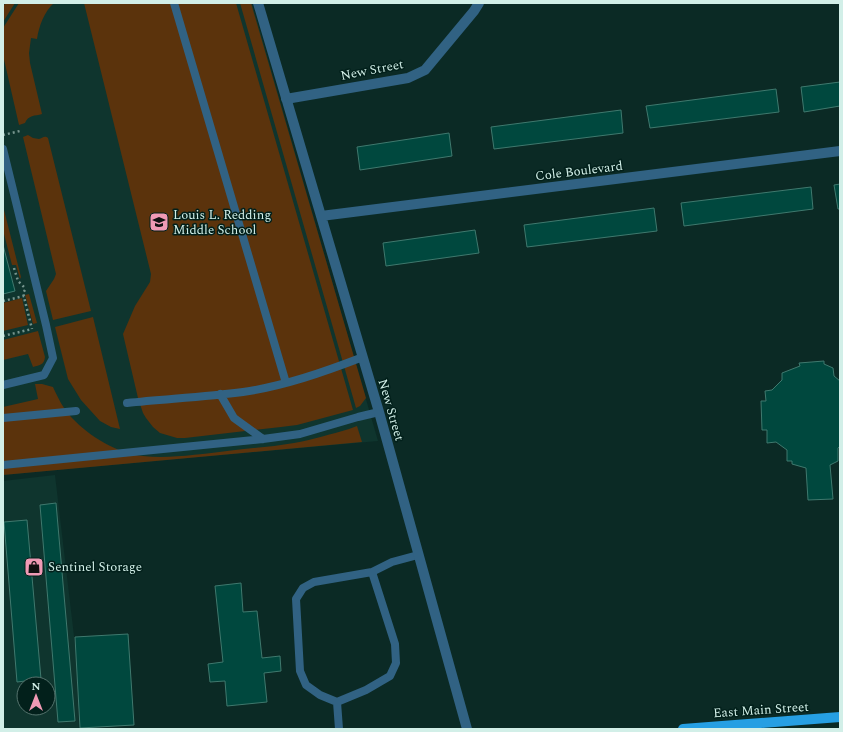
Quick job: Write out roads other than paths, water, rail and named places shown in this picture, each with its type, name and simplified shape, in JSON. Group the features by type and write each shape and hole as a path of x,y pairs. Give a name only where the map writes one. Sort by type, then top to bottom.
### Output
{"main road":[{"name":"East Main Street","path":"683,729 840,717"}],"street":[{"name":"New Street","path":"258,3 379,412 467,729"},
{"name":"New Street","path":"286,98 408,78 425,70 479,3"},
{"name":"Cole Boulevard","path":"321,216 840,151"}],"lane":[{"path":"174,3 286,383"},
{"path":"3,149 53,358 44,375 3,385"},
{"path":"127,403 244,391 286,383 363,357"},
{"path":"220,394 234,418 263,439"},
{"path":"3,418 76,411"},
{"path":"3,465 300,434 379,412"},
{"path":"372,572 395,644 396,663 390,676 366,690 337,702 320,695 306,685 300,671 296,599 303,588 314,582 372,572 392,562 418,555"},
{"path":"337,702 339,729"}],"place":[{"name":"Louis L. Redding Middle School","path":"159,222"},
{"name":"Sentinel Storage","path":"34,567"}]}
